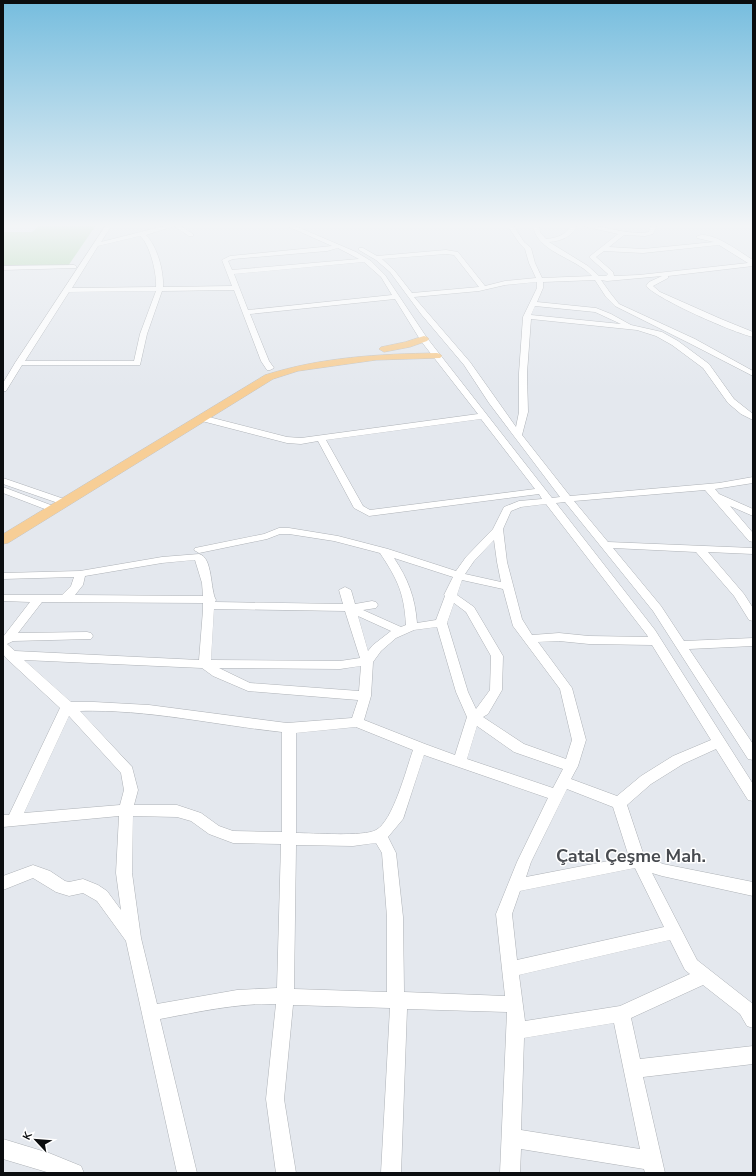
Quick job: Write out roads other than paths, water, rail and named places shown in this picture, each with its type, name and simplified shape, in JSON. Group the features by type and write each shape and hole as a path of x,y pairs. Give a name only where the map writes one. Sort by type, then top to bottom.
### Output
{"main road":[{"path":"3,540 54,504 256,374 270,368 297,362 392,348 424,339"},
{"path":"3,530 54,504 269,377 288,371 376,357 447,354"}],"street":[{"path":"3,389 15,363 66,280"},
{"path":"15,363 74,280"},
{"path":"15,363 137,363 144,333 161,288 160,280"},
{"path":"232,280 247,312 265,361 270,368"},
{"path":"385,280 424,339 447,354 467,364 492,401 567,499 657,609 751,749"},
{"path":"399,280 444,338 447,354 484,416 656,641 753,796"},
{"path":"477,280 484,288"},
{"path":"518,435 523,425 524,412 523,374 527,317 540,288 540,280"},
{"path":"410,295 484,288 505,283 543,280"},
{"path":"599,280 612,301 623,308 692,341 753,374"},
{"path":"601,285 605,280"},
{"path":"662,280 650,284 649,286 652,289 718,321 753,335"},
{"path":"67,290 236,288"},
{"path":"247,312 396,297"},
{"path":"532,304 596,310 609,315 630,327"},
{"path":"527,317 630,327 659,334 675,343 710,369 731,401 744,412 753,417"},
{"path":"424,339 444,338"},
{"path":"201,418 287,440 301,441 484,416"},
{"path":"321,439 359,508 369,514 545,497 567,499 711,491 753,480"},
{"path":"3,480 54,504"},
{"path":"3,490 54,504"},
{"path":"711,491 753,512"},
{"path":"711,491 753,539"},
{"path":"545,497 519,504 506,510 498,530 470,559 458,574 441,623 462,692 473,717 519,748 571,766"},
{"path":"498,530 502,562 519,626 566,688 580,740 571,766 524,862 504,914 516,1031 513,1138 510,1173"},
{"path":"199,550 266,536 279,531 289,531 334,538 384,551 458,574 472,580 508,586"},
{"path":"605,545 753,551"},
{"path":"699,549 738,594 753,617"},
{"path":"384,551 400,575 410,602 412,627"},
{"path":"3,576 80,574 162,560 200,557 206,571 210,602 205,664"},
{"path":"64,599 72,593 77,586 80,580 80,574"},
{"path":"345,590 362,650 368,661"},
{"path":"450,595 470,610 497,656 496,690 483,711 473,717 460,762"},
{"path":"3,598 210,602 349,608 372,605"},
{"path":"6,649 38,599"},
{"path":"349,608 401,631"},
{"path":"357,722 365,696 368,661 377,648 392,635 401,631 412,627 441,623"},
{"path":"6,649 87,636"},
{"path":"528,639 559,637 589,640 656,641"},
{"path":"680,645 753,642"},
{"path":"6,649 205,664 340,665 368,661"},
{"path":"6,649 107,747 127,771 132,790 126,810 124,873 133,938 187,1173"},
{"path":"205,664 217,673 248,687 289,686 365,696"},
{"path":"66,707 92,705 143,709 289,728 357,722 420,748 460,762 560,789 619,802"},
{"path":"8,820 66,707"},
{"path":"286,1173 275,1099 285,997 289,837 289,728"},
{"path":"619,802 646,780 678,760 719,742"},
{"path":"8,820 126,810 177,811 196,817 214,830 233,837 289,837 353,840 380,836 396,819 420,748"},
{"path":"619,802 634,852 691,965 746,1008 753,1020"},
{"path":"380,836 389,853 395,917 398,1001 391,1173"},
{"path":"515,886 639,861 662,870 753,889"},
{"path":"3,883 33,872 45,876 61,887 69,889 83,886 93,890 102,896 133,938"},
{"path":"510,969 674,932"},
{"path":"516,1031 621,1014 706,976"},
{"path":"150,1014 239,997 514,1004"},
{"path":"513,1138 654,1167 621,1014"},
{"path":"633,1069 753,1055"},
{"path":"3,1149 49,1162 74,1173"}],"district":[{"name":"Çatal Çeşme Mah.","path":"631,856"}]}
